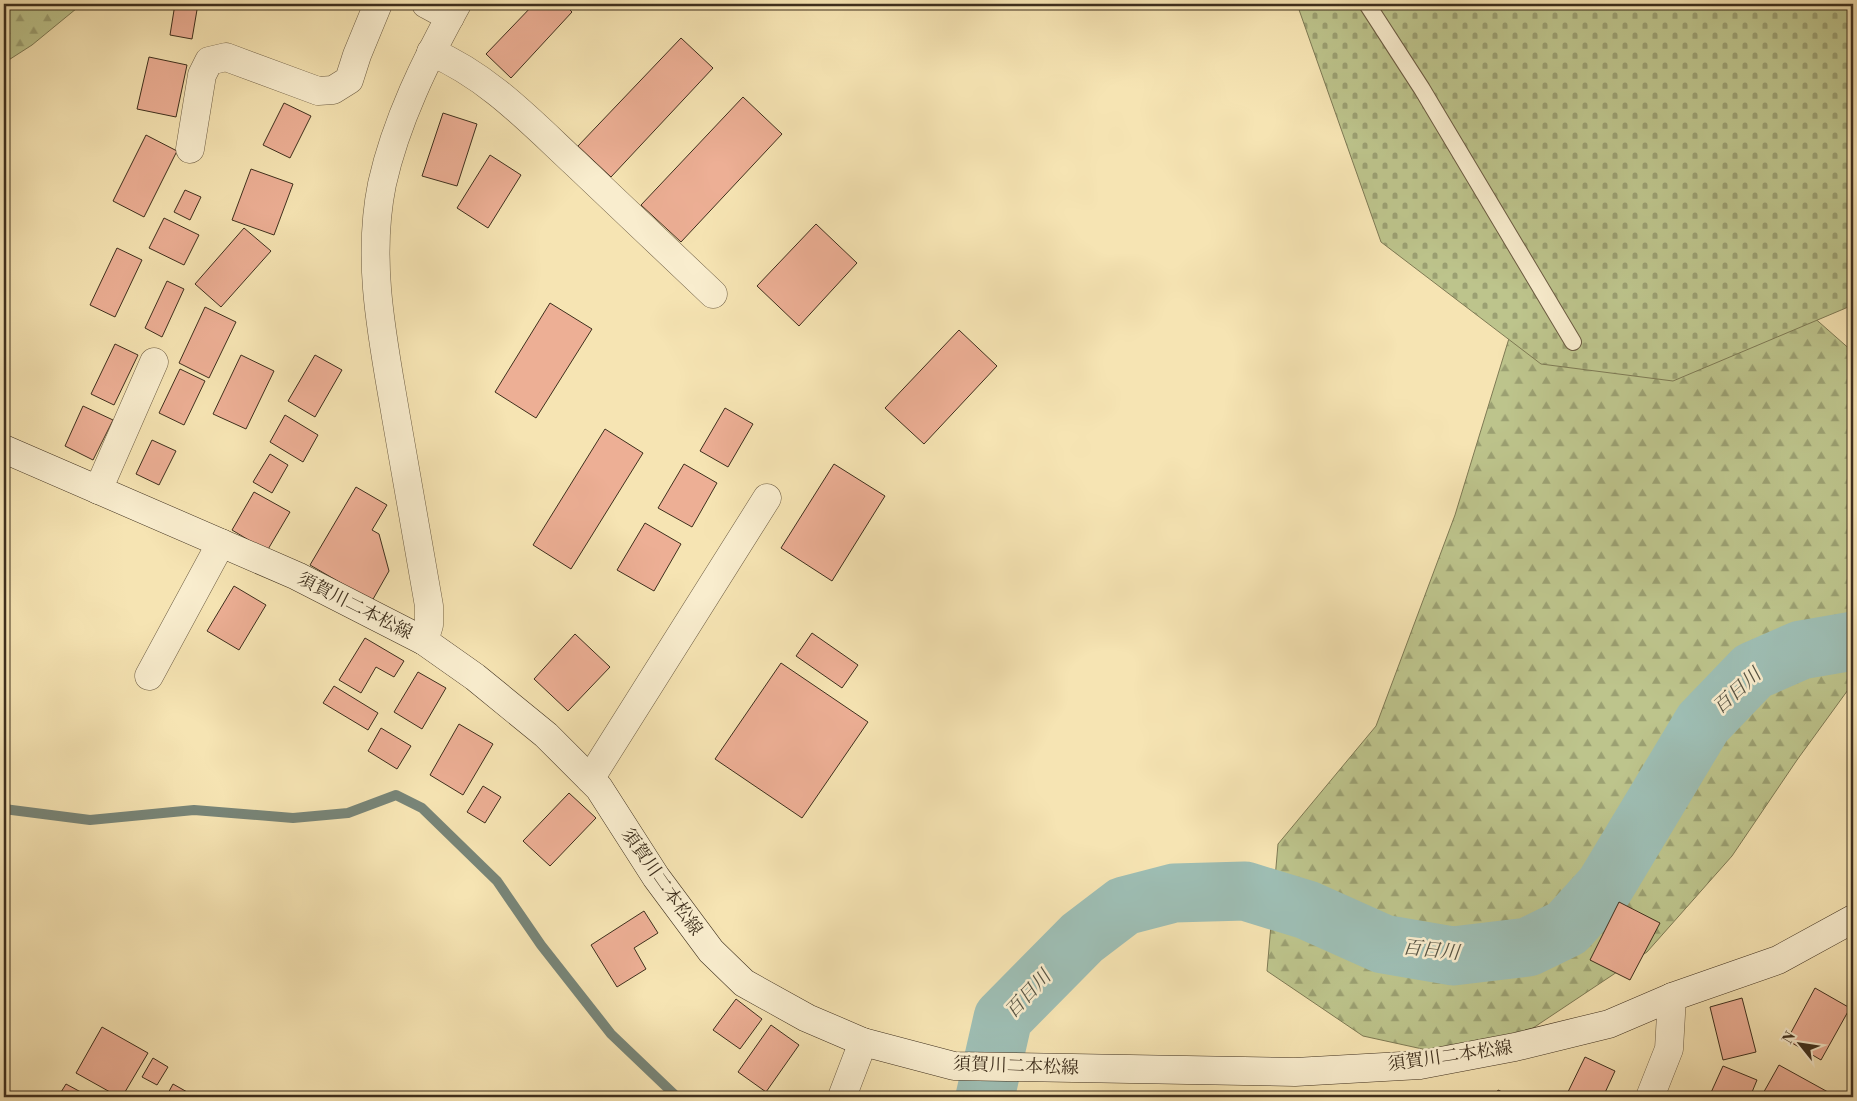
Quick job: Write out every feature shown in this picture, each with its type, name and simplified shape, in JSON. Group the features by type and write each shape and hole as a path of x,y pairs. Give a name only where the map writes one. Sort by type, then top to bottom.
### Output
{"street":[{"path":"190,148 202,75 209,61 226,57 318,91 333,90 349,80 378,4"},
{"path":"424,641 429,624 429,606 380,327 376,272 381,195 391,151 431,52 453,10 426,4"},
{"path":"431,52 448,59 475,75 521,113 713,294"},
{"path":"98,490 154,362"},
{"name":"須賀川二本松線","path":"4,449 297,576 424,641 476,677 546,735 599,788 656,877 705,944 744,982 807,1018 863,1042 954,1066 1294,1072 1420,1065 1515,1047 1609,1024 1672,997 1778,960 1853,919"},
{"path":"590,779 767,498"},
{"path":"149,676 221,543"},
{"path":"1650,1097 1669,1049 1672,997"},
{"path":"842,1097 863,1042"}],"lane":[{"path":"1367,4 1422,88 1573,342"}],"green space":[{"path":"4,4 82,4 32,45 4,63"},
{"path":"1297,4 1853,4 1853,305 1673,381 1541,364 1381,242"},
{"path":"1718,233 1853,352 1853,683 1797,760 1732,856 1647,952 1482,1062 1363,1036 1267,971 1278,844 1376,726 1455,515 1514,322"}],"building":[{"path":"175,4 198,4 192,39 170,35"},
{"path":"534,4 564,4 572,12 511,78 486,54"},
{"path":"681,38 713,68 611,177 578,146"},
{"path":"149,57 187,65 176,117 137,109"},
{"path":"743,97 782,134 681,242 641,205"},
{"path":"284,103 311,116 290,158 263,145"},
{"path":"443,113 477,124 457,186 422,176"},
{"path":"146,135 177,151 144,217 113,201"},
{"path":"490,155 521,175 488,228 457,208"},
{"path":"251,169 293,184 274,235 232,220"},
{"path":"185,190 201,197 190,220 174,212"},
{"path":"164,218 199,235 184,265 149,248"},
{"path":"816,224 857,263 799,326 757,286"},
{"path":"244,228 271,251 221,307 195,284"},
{"path":"117,248 142,260 115,317 90,305"},
{"path":"167,281 184,289 162,337 145,328"},
{"path":"550,303 592,329 536,418 495,392"},
{"path":"205,307 236,322 209,378 179,363"},
{"path":"959,330 997,366 924,444 885,408"},
{"path":"115,344 138,355 114,405 91,394"},
{"path":"241,355 274,371 246,429 213,414"},
{"path":"315,355 342,370 315,417 288,401"},
{"path":"180,369 205,381 184,425 159,413"},
{"path":"83,406 113,420 93,460 65,446"},
{"path":"725,408 753,424 728,467 700,451"},
{"path":"285,415 318,435 303,462 270,442"},
{"path":"605,429 643,453 571,569 533,545"},
{"path":"152,440 176,451 159,485 136,474"},
{"path":"270,454 288,465 272,493 253,482"},
{"path":"684,464 717,483 692,527 658,508"},
{"path":"834,464 885,496 832,581 781,548"},
{"path":"356,487 387,505 372,530 379,534 389,571 372,601 310,565"},
{"path":"254,492 290,512 267,551 232,530"},
{"path":"645,523 681,544 654,591 617,570"},
{"path":"234,586 266,605 239,650 207,631"},
{"path":"812,633 858,665 842,688 796,656"},
{"path":"575,634 610,667 568,711 534,679"},
{"path":"365,638 404,661 394,677 376,667 361,693 339,680"},
{"path":"781,663 868,722 802,818 715,759"},
{"path":"418,672 446,688 422,729 394,712"},
{"path":"334,686 378,713 368,730 323,703"},
{"path":"459,724 493,744 463,795 430,775"},
{"path":"381,728 411,746 397,769 368,751"},
{"path":"483,786 501,797 485,823 467,812"},
{"path":"569,793 596,818 550,866 523,841"},
{"path":"1619,902 1660,923 1630,980 1590,960"},
{"path":"644,911 658,933 634,948 646,969 617,987 591,945"},
{"path":"1815,988 1850,1008 1821,1060 1787,1040"},
{"path":"1742,998 1756,1052 1723,1060 1710,1007"},
{"path":"736,999 762,1019 740,1049 713,1030"},
{"path":"771,1025 799,1045 766,1092 738,1072"},
{"path":"102,1027 148,1053 122,1097 76,1073"},
{"path":"1585,1057 1615,1071 1603,1097 1566,1096"},
{"path":"153,1058 168,1067 157,1085 142,1077"},
{"path":"1779,1065 1837,1097 1761,1097"},
{"path":"1723,1066 1757,1080 1750,1097 1709,1097"},
{"path":"66,1084 90,1097 58,1097"},
{"path":"173,1084 196,1097 166,1097"},
{"path":"1498,1090 1513,1097 1495,1097"}],"waterway":[{"name":"百日川","path":"985,1097 1003,1018 1082,938 1124,906 1174,893 1245,891 1307,910 1383,944 1453,956 1528,947 1567,928 1605,886 1703,723 1753,671 1801,650 1853,641"},
{"path":"4,809 90,820 194,810 293,818 348,813 396,795 422,808 497,881 541,945 611,1034 677,1097"}]}
